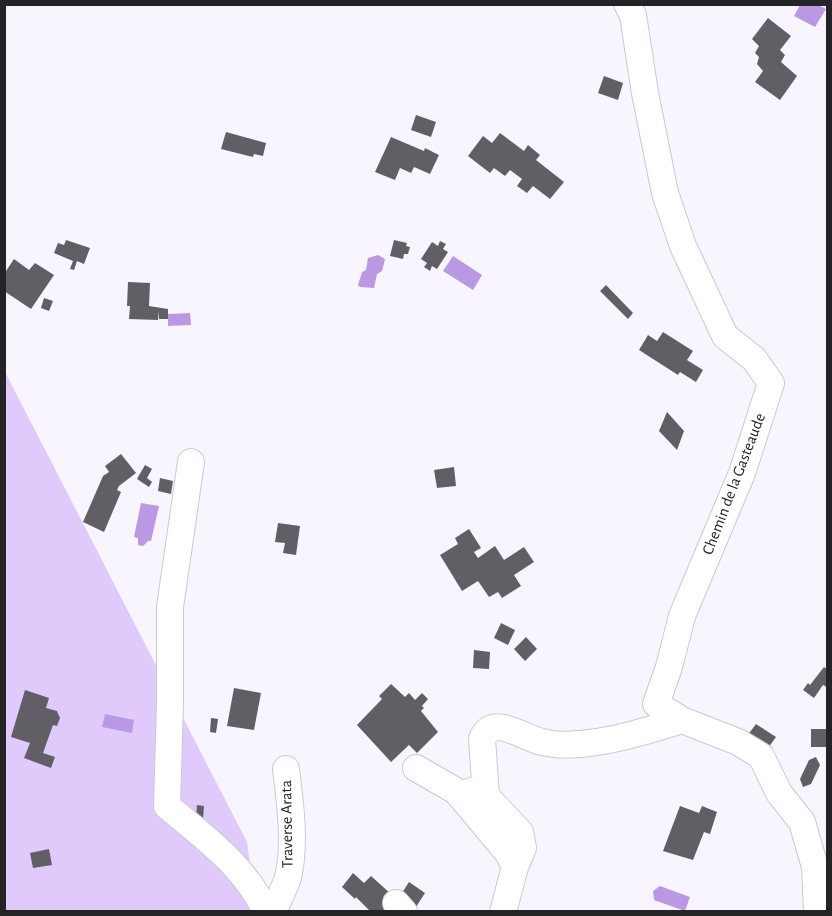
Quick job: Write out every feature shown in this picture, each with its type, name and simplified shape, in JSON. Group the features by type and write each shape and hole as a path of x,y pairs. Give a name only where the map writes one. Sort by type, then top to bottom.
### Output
{"street":[{"name":"Chemin de la Gasteaude","path":"627,4 633,15 643,83 665,193 683,246 725,336 754,359 771,383 742,473 682,616 669,667 656,704 682,720 738,742 761,756 779,793 802,822 815,867 817,912"},
{"path":"191,462 170,607 167,806 232,860 258,894 266,912"},
{"path":"486,796 482,740 485,732 491,727 501,727 542,743 574,744 620,738 682,720"},
{"path":"416,768 456,791 508,853 515,867"},
{"name":"Traverse Arata","path":"273,912 288,877 291,847 290,797 286,769"},
{"path":"456,791 468,790 486,796 520,832 524,848 515,867 503,912"}],"shaded area":[{"path":"800,5 818,5 826,9 815,27 794,16"},
{"path":"378,255 385,259 382,271 377,274 374,288 360,287 358,285 362,272 366,270 368,258"},
{"path":"453,256 482,275 473,290 443,271"},
{"path":"190,313 191,325 168,326 168,314"},
{"path":"4,370 247,842 256,911 5,911"},
{"path":"141,503 159,506 151,541 143,546 138,545 138,538 134,537"},
{"path":"105,714 134,720 132,733 102,727"},
{"path":"660,886 690,897 685,911 654,900 653,891"}],"building":[{"path":"768,18 791,36 780,50 785,55 781,62 797,76 780,100 755,82 763,71 757,64 759,57 755,53 759,46 752,39"},
{"path":"604,76 623,83 618,100 598,93"},
{"path":"416,115 436,122 431,137 411,130"},
{"path":"226,132 266,143 263,156 254,154 253,157 221,149"},
{"path":"500,133 524,151 528,145 540,155 536,160 564,182 550,199 533,186 527,193 517,186 522,179 510,170 505,176 494,168 490,173 468,156 483,136 492,143"},
{"path":"391,137 439,155 430,174 414,167 411,173 400,168 395,180 375,172"},
{"path":"66,240 90,248 84,264 77,261 74,270 70,269 73,261 54,253 58,243 64,245"},
{"path":"394,240 407,243 406,246 410,247 403,259 390,256"},
{"path":"440,241 446,244 443,249 448,252 437,269 432,266 430,271 424,267 427,263 421,259 432,242 438,246"},
{"path":"14,259 29,270 35,263 54,275 31,309 4,291 4,274"},
{"path":"128,282 150,283 149,306 168,309 168,319 159,319 158,311 158,320 129,319"},
{"path":"606,285 633,313 628,319 600,291"},
{"path":"44,298 53,301 49,311 41,308"},
{"path":"663,332 693,351 687,360 703,370 696,382 680,372 678,375 639,350 648,335 657,341"},
{"path":"667,412 684,431 677,450 659,431"},
{"path":"121,454 136,473 119,486 117,490 121,492 104,532 83,522 103,476 109,472 105,466"},
{"path":"145,465 152,469 147,478 152,482 149,487 137,479"},
{"path":"454,467 456,486 437,488 434,470"},
{"path":"160,478 173,481 171,494 158,491"},
{"path":"278,523 300,526 296,555 283,553 285,543 275,542"},
{"path":"469,529 481,548 474,552 478,558 495,546 504,560 524,547 534,562 514,575 521,586 502,598 498,592 489,597 478,581 462,591 440,555 458,544 455,538"},
{"path":"501,623 515,630 508,645 494,638"},
{"path":"526,637 537,649 525,661 514,649"},
{"path":"474,650 490,652 489,669 473,668"},
{"path":"824,667 828,670 828,688 823,685 814,698 803,690"},
{"path":"391,684 405,697 409,693 415,700 422,693 428,699 421,711 438,732 417,753 409,745 391,762 357,725 382,699 379,696"},
{"path":"234,688 261,693 254,730 227,726"},
{"path":"25,690 49,698 46,708 57,711 60,718 57,726 53,725 43,753 55,757 51,768 24,758 30,743 11,737"},
{"path":"211,718 218,719 216,733 210,732"},
{"path":"756,724 776,737 766,751 747,736"},
{"path":"811,729 828,729 828,747 811,747"},
{"path":"816,757 820,765 811,784 803,787 800,779 809,760"},
{"path":"197,805 204,806 203,819 196,819"},
{"path":"680,806 699,813 702,806 717,812 710,834 704,832 693,860 663,851"},
{"path":"49,849 52,865 33,868 30,853"},
{"path":"353,873 364,883 371,876 391,894 396,912 371,912 356,897 355,899 342,887"},
{"path":"409,882 425,893 416,907 400,896"}]}
